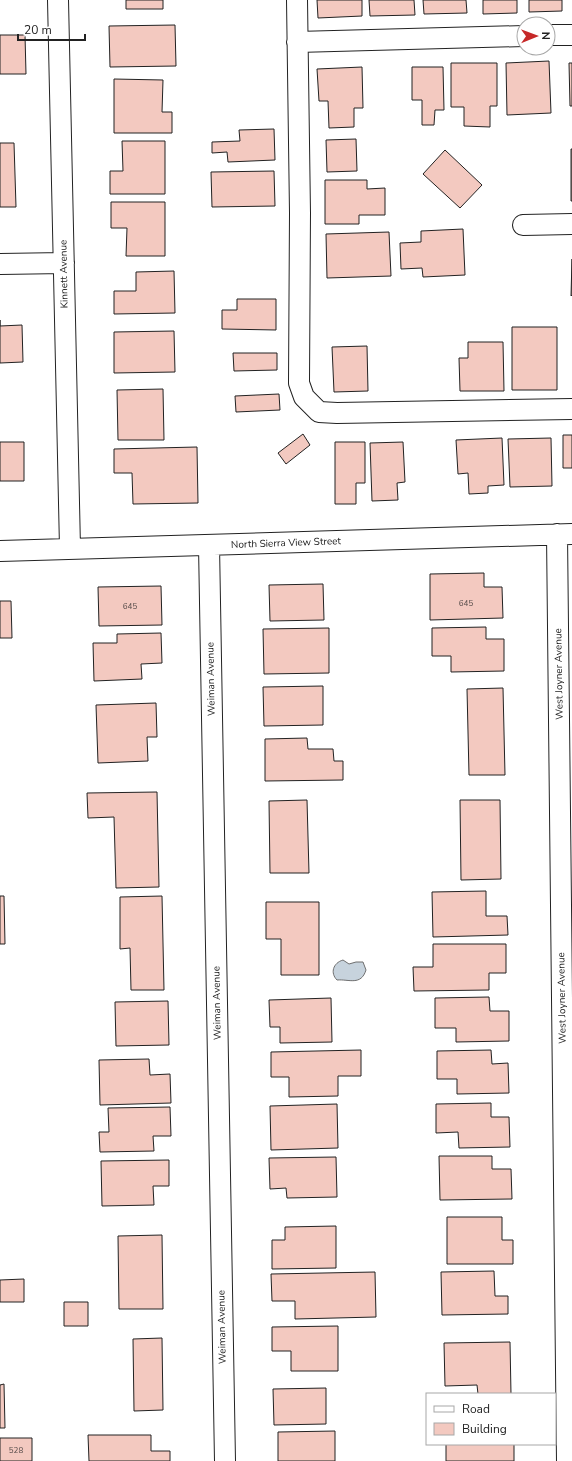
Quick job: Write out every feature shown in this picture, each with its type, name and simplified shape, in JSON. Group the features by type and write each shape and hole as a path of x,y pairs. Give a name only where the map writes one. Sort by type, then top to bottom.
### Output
{"street":[{"name":"Kinnett Avenue","path":"58,0 70,548"},
{"path":"297,0 300,212 299,383 304,397 319,412 336,413 572,409"},
{"path":"556,36 572,35"},
{"path":"297,42 516,36"},
{"path":"523,225 572,224"},
{"path":"0,264 64,263"},
{"name":"North Sierra View Street","path":"0,551 564,534"},
{"name":"West Joyner Avenue","path":"564,534 567,1461"},
{"name":"Weiman Avenue","path":"209,545 225,1461"}],"shaded area":[{"path":"343,960 349,964 363,962 366,970 364,975 358,980 354,981 337,980 333,971 337,963"}],"building":[{"path":"126,0 163,0 163,9 126,9"},
{"path":"317,0 362,0 362,16 318,18"},
{"path":"369,0 414,0 415,15 370,16"},
{"path":"423,0 466,0 467,13 424,14"},
{"path":"483,0 517,0 517,13 483,14"},
{"path":"529,0 562,0 562,11 529,12"},
{"path":"175,25 176,66 110,67 109,26"},
{"path":"0,35 25,35 26,74 0,74"},
{"path":"549,61 551,113 507,115 506,63"},
{"path":"451,63 497,63 497,106 490,106 490,127 464,126 464,107 451,107"},
{"path":"569,63 572,63 572,106 570,106"},
{"path":"362,67 363,108 354,108 354,127 329,128 328,101 319,101 317,69"},
{"path":"412,67 443,67 444,110 435,110 434,125 422,125 422,100 412,100"},
{"path":"114,79 163,80 162,112 172,112 172,133 114,133"},
{"path":"274,129 275,160 228,162 227,152 212,153 212,142 240,141 239,130"},
{"path":"356,139 357,171 327,172 326,140"},
{"path":"122,141 165,141 165,194 110,194 110,171 123,171"},
{"path":"0,143 14,143 16,207 0,207"},
{"path":"572,149 572,201 571,201"},
{"path":"445,150 482,185 460,208 423,174"},
{"path":"274,171 275,206 212,207 211,172"},
{"path":"325,180 367,180 367,189 385,188 385,215 359,215 359,224 325,224"},
{"path":"111,202 165,202 165,256 126,256 127,228 111,228"},
{"path":"463,229 465,275 423,277 422,268 401,269 400,243 421,242 421,231"},
{"path":"389,232 391,276 327,278 326,234"},
{"path":"572,259 572,295 571,296"},
{"path":"174,271 175,313 114,314 114,291 136,291 136,272"},
{"path":"237,299 276,299 276,330 222,329 222,310 237,310"},
{"path":"22,325 23,362 0,363 0,326"},
{"path":"512,327 557,327 557,390 512,390"},
{"path":"174,331 175,372 114,373 114,332"},
{"path":"468,342 503,342 504,391 460,391 459,358 468,358"},
{"path":"367,346 368,391 334,392 332,347"},
{"path":"233,353 277,353 277,370 234,371"},
{"path":"163,389 164,440 118,440 117,390"},
{"path":"279,394 280,410 236,412 235,396"},
{"path":"303,434 310,445 286,464 278,453"},
{"path":"563,435 572,435 572,468 563,468"},
{"path":"502,438 504,485 488,486 488,493 469,494 468,473 458,474 456,440"},
{"path":"551,438 552,486 510,487 508,439"},
{"path":"0,442 24,442 24,481 0,481"},
{"path":"335,442 365,442 365,483 356,483 356,504 335,504"},
{"path":"403,442 405,482 397,483 398,500 372,501 370,443"},
{"path":"197,447 198,503 133,504 132,473 114,473 114,449"},
{"path":"484,573 484,587 502,587 503,618 430,620 430,574"},
{"path":"323,584 324,620 270,621 269,585"},
{"path":"161,586 162,625 99,626 98,587"},
{"path":"0,601 11,601 12,638 0,638"},
{"path":"486,627 486,639 504,639 504,671 451,672 451,656 432,656 432,628"},
{"path":"329,628 329,673 264,674 263,629"},
{"path":"161,633 162,663 141,664 142,679 94,681 93,643 117,643 117,634"},
{"path":"323,686 323,725 264,726 263,687"},
{"path":"503,688 505,775 469,775 467,689"},
{"path":"156,703 157,737 147,737 148,761 98,763 96,705"},
{"path":"307,738 308,749 333,749 334,761 343,761 343,780 265,781 265,739"},
{"path":"157,792 159,887 116,888 114,817 88,818 87,793"},
{"path":"307,800 309,873 270,873 269,801"},
{"path":"460,800 500,800 501,879 461,880"},
{"path":"486,891 486,916 507,916 508,935 433,937 432,892"},
{"path":"0,896 4,896 5,944 0,944"},
{"path":"162,896 164,990 131,990 130,948 120,949 120,897"},
{"path":"266,902 319,902 319,975 281,975 281,939 266,939"},
{"path":"433,944 506,944 506,973 489,973 489,990 414,991 413,967 433,967"},
{"path":"489,997 490,1011 509,1011 509,1041 456,1042 456,1028 435,1028 435,998"},
{"path":"331,998 332,1042 280,1043 280,1027 270,1027 269,1000"},
{"path":"168,1001 169,1045 116,1046 115,1002"},
{"path":"361,1050 361,1076 338,1076 338,1096 289,1097 289,1077 271,1077 271,1052"},
{"path":"491,1050 492,1064 508,1063 509,1093 457,1094 457,1079 437,1079 437,1051"},
{"path":"149,1059 150,1075 170,1074 171,1103 100,1105 99,1060"},
{"path":"491,1103 491,1117 509,1117 510,1147 459,1148 458,1132 436,1133 436,1104"},
{"path":"337,1104 338,1148 271,1150 270,1106"},
{"path":"170,1107 171,1136 153,1136 154,1151 100,1152 99,1132 109,1132 108,1108"},
{"path":"439,1156 492,1156 492,1169 511,1169 512,1199 440,1200"},
{"path":"336,1157 337,1197 287,1198 286,1188 270,1189 269,1158"},
{"path":"169,1160 169,1186 153,1186 154,1205 102,1206 101,1161"},
{"path":"447,1217 502,1217 502,1240 513,1240 513,1264 447,1264"},
{"path":"336,1226 336,1268 272,1269 272,1240 285,1240 285,1227"},
{"path":"162,1235 163,1309 119,1309 118,1236"},
{"path":"494,1271 495,1296 508,1296 508,1314 442,1315 441,1272"},
{"path":"375,1272 376,1317 295,1319 295,1301 272,1301 271,1274"},
{"path":"24,1279 24,1302 0,1302 0,1280"},
{"path":"64,1302 88,1302 88,1326 64,1326"},
{"path":"338,1326 338,1371 291,1371 291,1351 272,1351 272,1327"},
{"path":"162,1338 163,1410 134,1411 133,1339"},
{"path":"510,1342 511,1393 478,1393 477,1385 445,1386 444,1343"},
{"path":"4,1384 5,1428 0,1428 0,1385"},
{"path":"326,1388 326,1424 274,1425 273,1389"},
{"path":"335,1431 335,1461 278,1461 278,1432"},
{"path":"88,1435 151,1435 151,1451 170,1451 170,1461 89,1461"},
{"path":"0,1438 32,1438 32,1461 0,1461"},
{"path":"446,1445 514,1445 514,1461 446,1461"}]}
